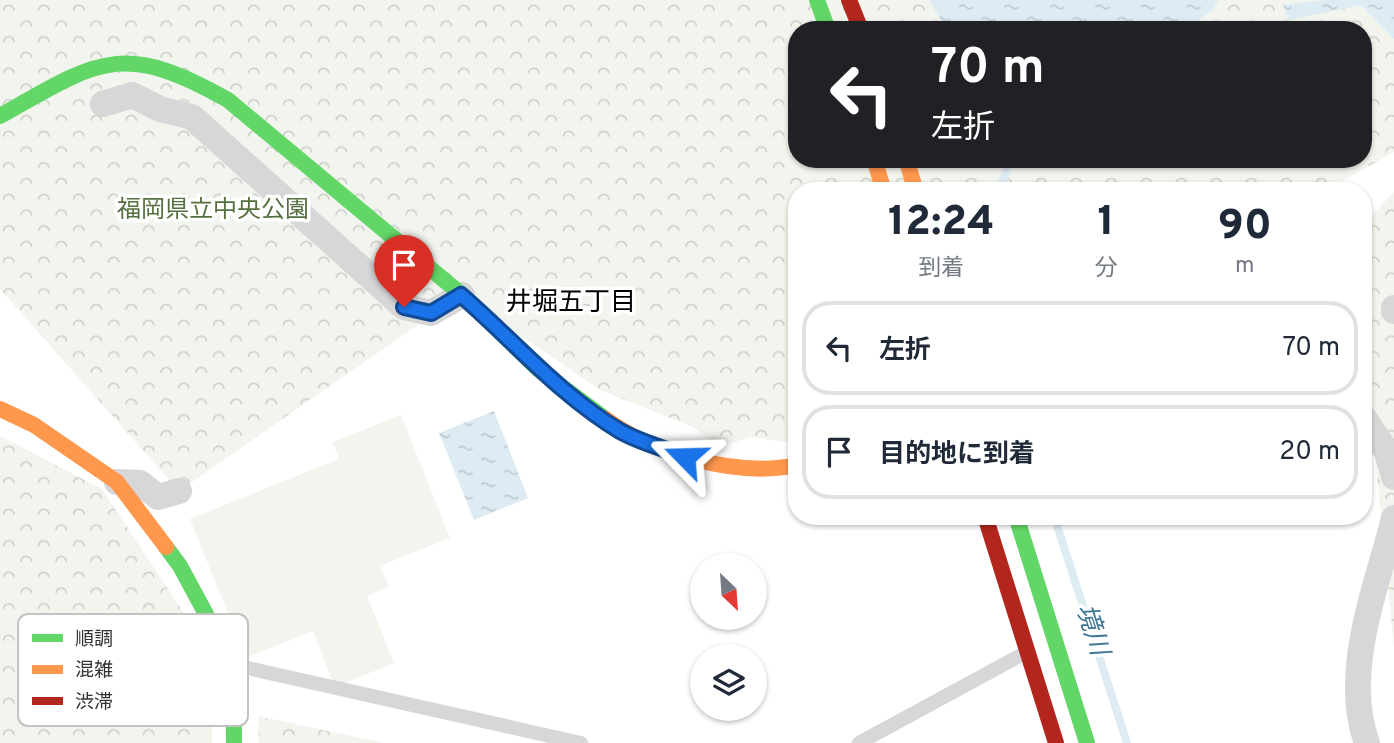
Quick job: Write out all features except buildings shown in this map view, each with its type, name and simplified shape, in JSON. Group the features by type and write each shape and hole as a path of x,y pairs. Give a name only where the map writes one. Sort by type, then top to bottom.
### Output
{"street":[{"path":"817,0 825,21"},
{"path":"849,0 857,21"},
{"path":"0,116 75,73 103,63 140,60 189,75 228,100 461,295 502,331 538,369 621,431 706,465 788,467"},
{"path":"103,104 132,95 160,109 192,117 404,307 431,313 461,295"},
{"path":"0,409 34,425 117,482 180,566 206,614"},
{"path":"1372,430 1387,452 1394,477"},
{"path":"117,482 140,482 158,497 179,491"},
{"path":"1367,743 1357,686 1363,642 1394,518"},
{"path":"988,525 1056,743"},
{"path":"1019,525 1087,743"}],"lane":[{"path":"859,743 1054,637"},
{"path":"248,667 581,743"}],"green space":[{"name":"福岡県立中央公園","path":"0,0 1394,0 1394,152 1372,164 1372,21 788,21 788,168 1366,168 1341,182 788,182 788,441 750,437 718,447 695,428 600,390 461,295 179,491 0,289"},
{"path":"1394,192 1394,647 1372,425 1372,215"},
{"path":"401,415 450,538 380,566 389,586 367,596 394,663 335,687 313,631 248,657 248,614 228,614 190,519 339,459 333,442"},
{"path":"0,436 102,489 184,614 18,614 18,726 212,726 212,743 0,743"},
{"path":"258,716 384,743 259,743"}],"water":[{"path":"929,0 1218,0 1214,8 1197,21 942,21"},
{"path":"1325,0 1394,0 1394,39 1361,5 1289,20 1283,5"},
{"path":"494,411 528,498 474,520 439,433"}],"waterway":[{"name":"境川","path":"1002,182 1008,168"},
{"name":"境川","path":"1057,525 1127,743"}],"traffic: fast":[{"path":"817,0 825,21"},
{"path":"0,116 62,81 111,64 135,64 162,69 192,81 228,100 462,295 538,369 604,418"},
{"path":"1019,525 1087,743"},
{"path":"166,547 180,566 206,614"},
{"path":"234,726 234,743"}],"traffic: slow":[{"path":"877,168 881,182"},
{"path":"909,168 913,182"},
{"path":"0,409 34,425 117,482 166,547"},
{"path":"604,418 646,442 695,460 748,468 788,466"}],"traffic: jam":[{"path":"849,0 857,21"},
{"path":"988,525 1056,743"}],"district":[{"name":"井堀五丁目","path":"571,303"}],"route":[{"path":"404,307 431,313 461,295 502,331 538,369 621,431 685,457"}]}
